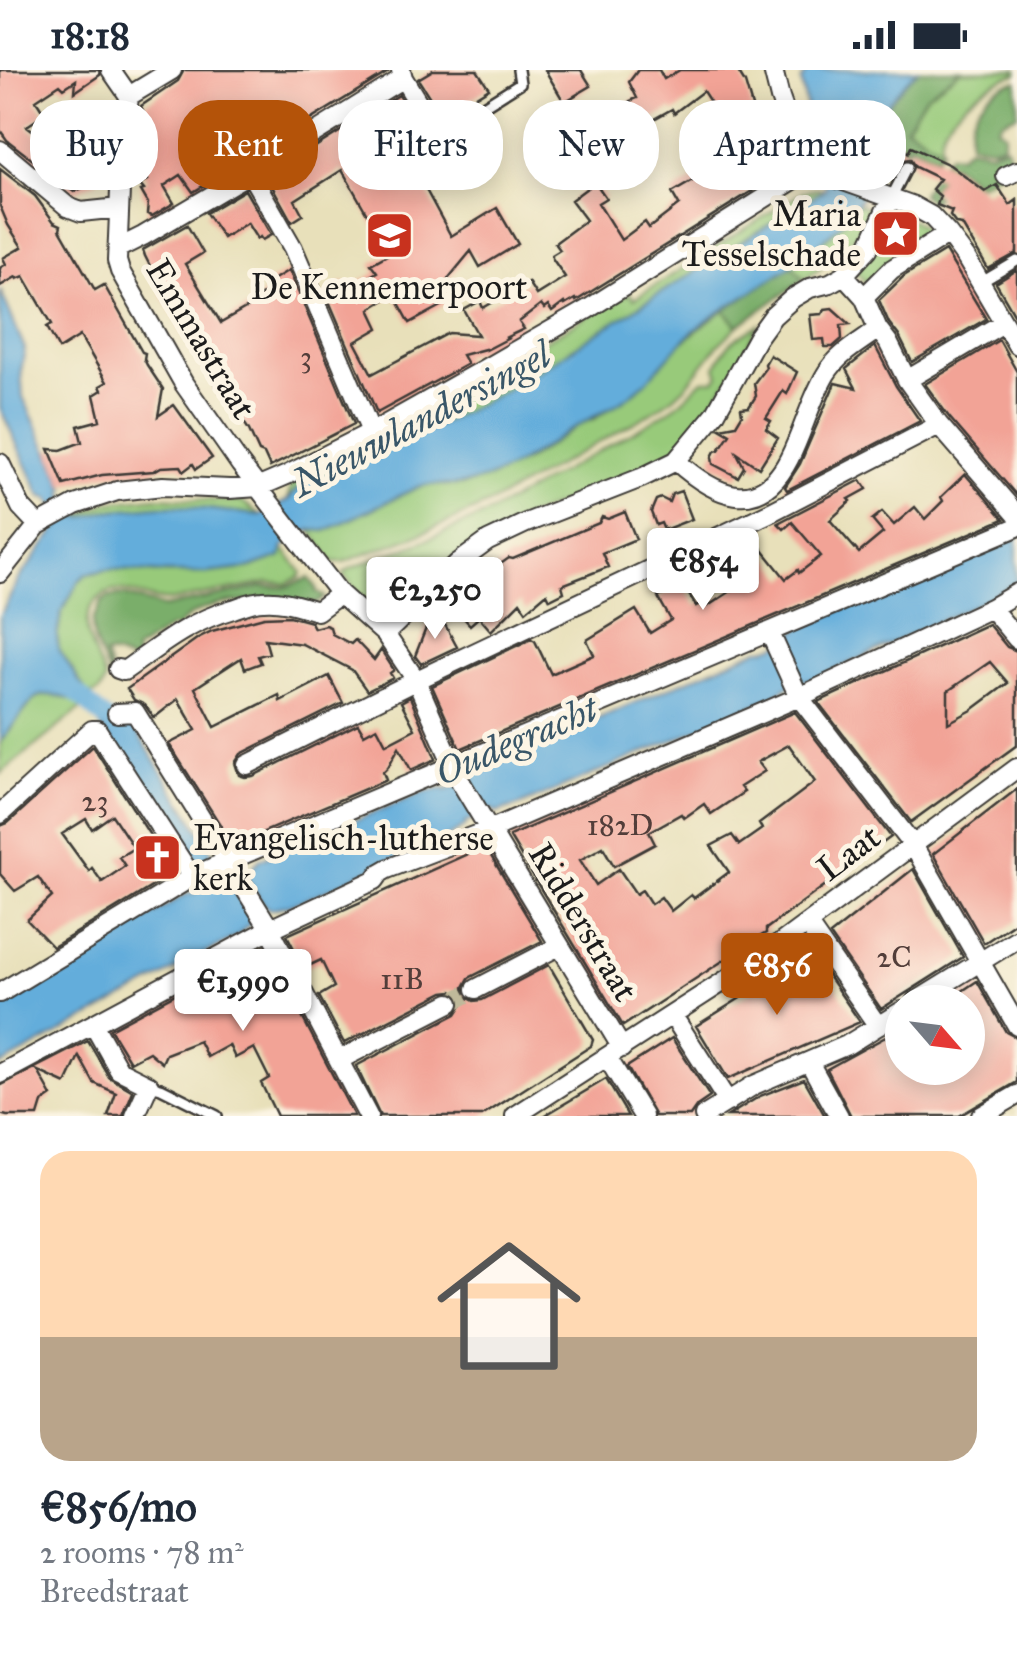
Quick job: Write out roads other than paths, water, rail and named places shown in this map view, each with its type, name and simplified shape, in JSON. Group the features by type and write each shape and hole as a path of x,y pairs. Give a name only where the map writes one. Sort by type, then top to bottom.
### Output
{"street":[{"path":"112,70 129,96 172,70"},
{"path":"773,70 781,100"},
{"path":"318,129 402,74 417,100"},
{"name":"Emmastraat","path":"129,96 119,208 120,271 184,384 240,464 340,594 385,634"},
{"path":"0,150 68,206 81,212 119,208"},
{"path":"119,248 221,190"},
{"path":"260,190 293,248 371,432"},
{"path":"0,574 43,522 75,506 117,491 162,486 229,490 259,487 371,432 588,308 777,190"},
{"path":"867,190 911,204 931,216 948,234 1017,345"},
{"path":"385,634 458,563 488,541 676,461 715,414 772,316 810,288 830,284 844,275 868,249 891,198"},
{"path":"864,297 892,270 948,234"},
{"path":"844,275 864,297 907,380 939,426 1017,514"},
{"path":"907,380 1004,323"},
{"path":"676,461 712,489 732,495 760,491 783,470 826,373 839,357 878,329"},
{"path":"247,766 939,426"},
{"path":"0,463 21,508 43,522"},
{"path":"760,491 770,512"},
{"path":"0,993 192,877 457,773 1017,527"},
{"path":"0,1074 266,923 375,880 387,869 485,824 991,608 1017,593"},
{"path":"118,668 124,671 181,630 222,612 264,600 317,611 340,594"},
{"path":"991,608 1017,639"},
{"path":"770,633 795,689 914,845 1017,1026"},
{"name":"Ridderstraat","path":"385,634 416,680 457,773 485,824 560,946 643,1116"},
{"path":"117,713 135,712 222,864 241,880 368,1116"},
{"path":"0,814 92,730 97,730 192,877"},
{"name":"Laat","path":"514,1116 808,925 1017,768"},
{"path":"808,925 878,1026"},
{"path":"942,985 1017,939"},
{"path":"476,989 560,946"},
{"path":"339,1060 450,1003"},
{"path":"673,1016 728,1102"},
{"path":"704,1116 754,1085 847,1045 885,1021"},
{"path":"93,1024 119,1070 149,1085 135,1116"},
{"path":"808,1062 839,1116"},
{"path":"980,1116 1017,1094"}],"lane":[{"path":"494,100 520,83 518,70"},
{"path":"891,198 907,168"},
{"path":"980,283 1017,261"},
{"path":"149,1085 217,1116"}],"water":[{"path":"809,70 918,70 891,100 805,100 801,81"},
{"path":"824,190 865,190 849,215 816,247 696,329 631,395 497,475 459,485 420,486 325,531 310,530 283,547 281,557 250,568 207,573 112,569 86,574 61,613 57,637 59,650 88,695 81,702 51,695 34,699 0,742 0,616 19,579 62,522 50,499 41,496 0,408 0,289 25,349 21,371 23,397 75,516 158,506 260,515 288,500 303,482 363,460 510,388"},
{"path":"1017,536 1017,582 816,679 792,685 772,698 521,805 496,813 492,809 442,840 294,904 269,909 246,875 260,859 424,792 446,790 502,760 759,649 779,644 806,623"},
{"path":"106,715 128,718 209,845 220,876 233,883 255,919 237,936 0,1066 0,1007 188,893 205,887 194,858 101,728 100,722"}],"waterway":[{"path":"67,686 120,729"}],"tunnel":[{"path":"450,1003 476,989"}],"place":[{"name":"Maria Tesselschade","path":"896,234"},
{"name":"De Kennemerpoort","path":"389,235"},
{"name":"Evangelisch-lutherse kerk","path":"158,858"}],"water label":[{"name":"Nieuwlandersingel","path":"421,419"},
{"name":"Oudegracht","path":"516,740"}]}
